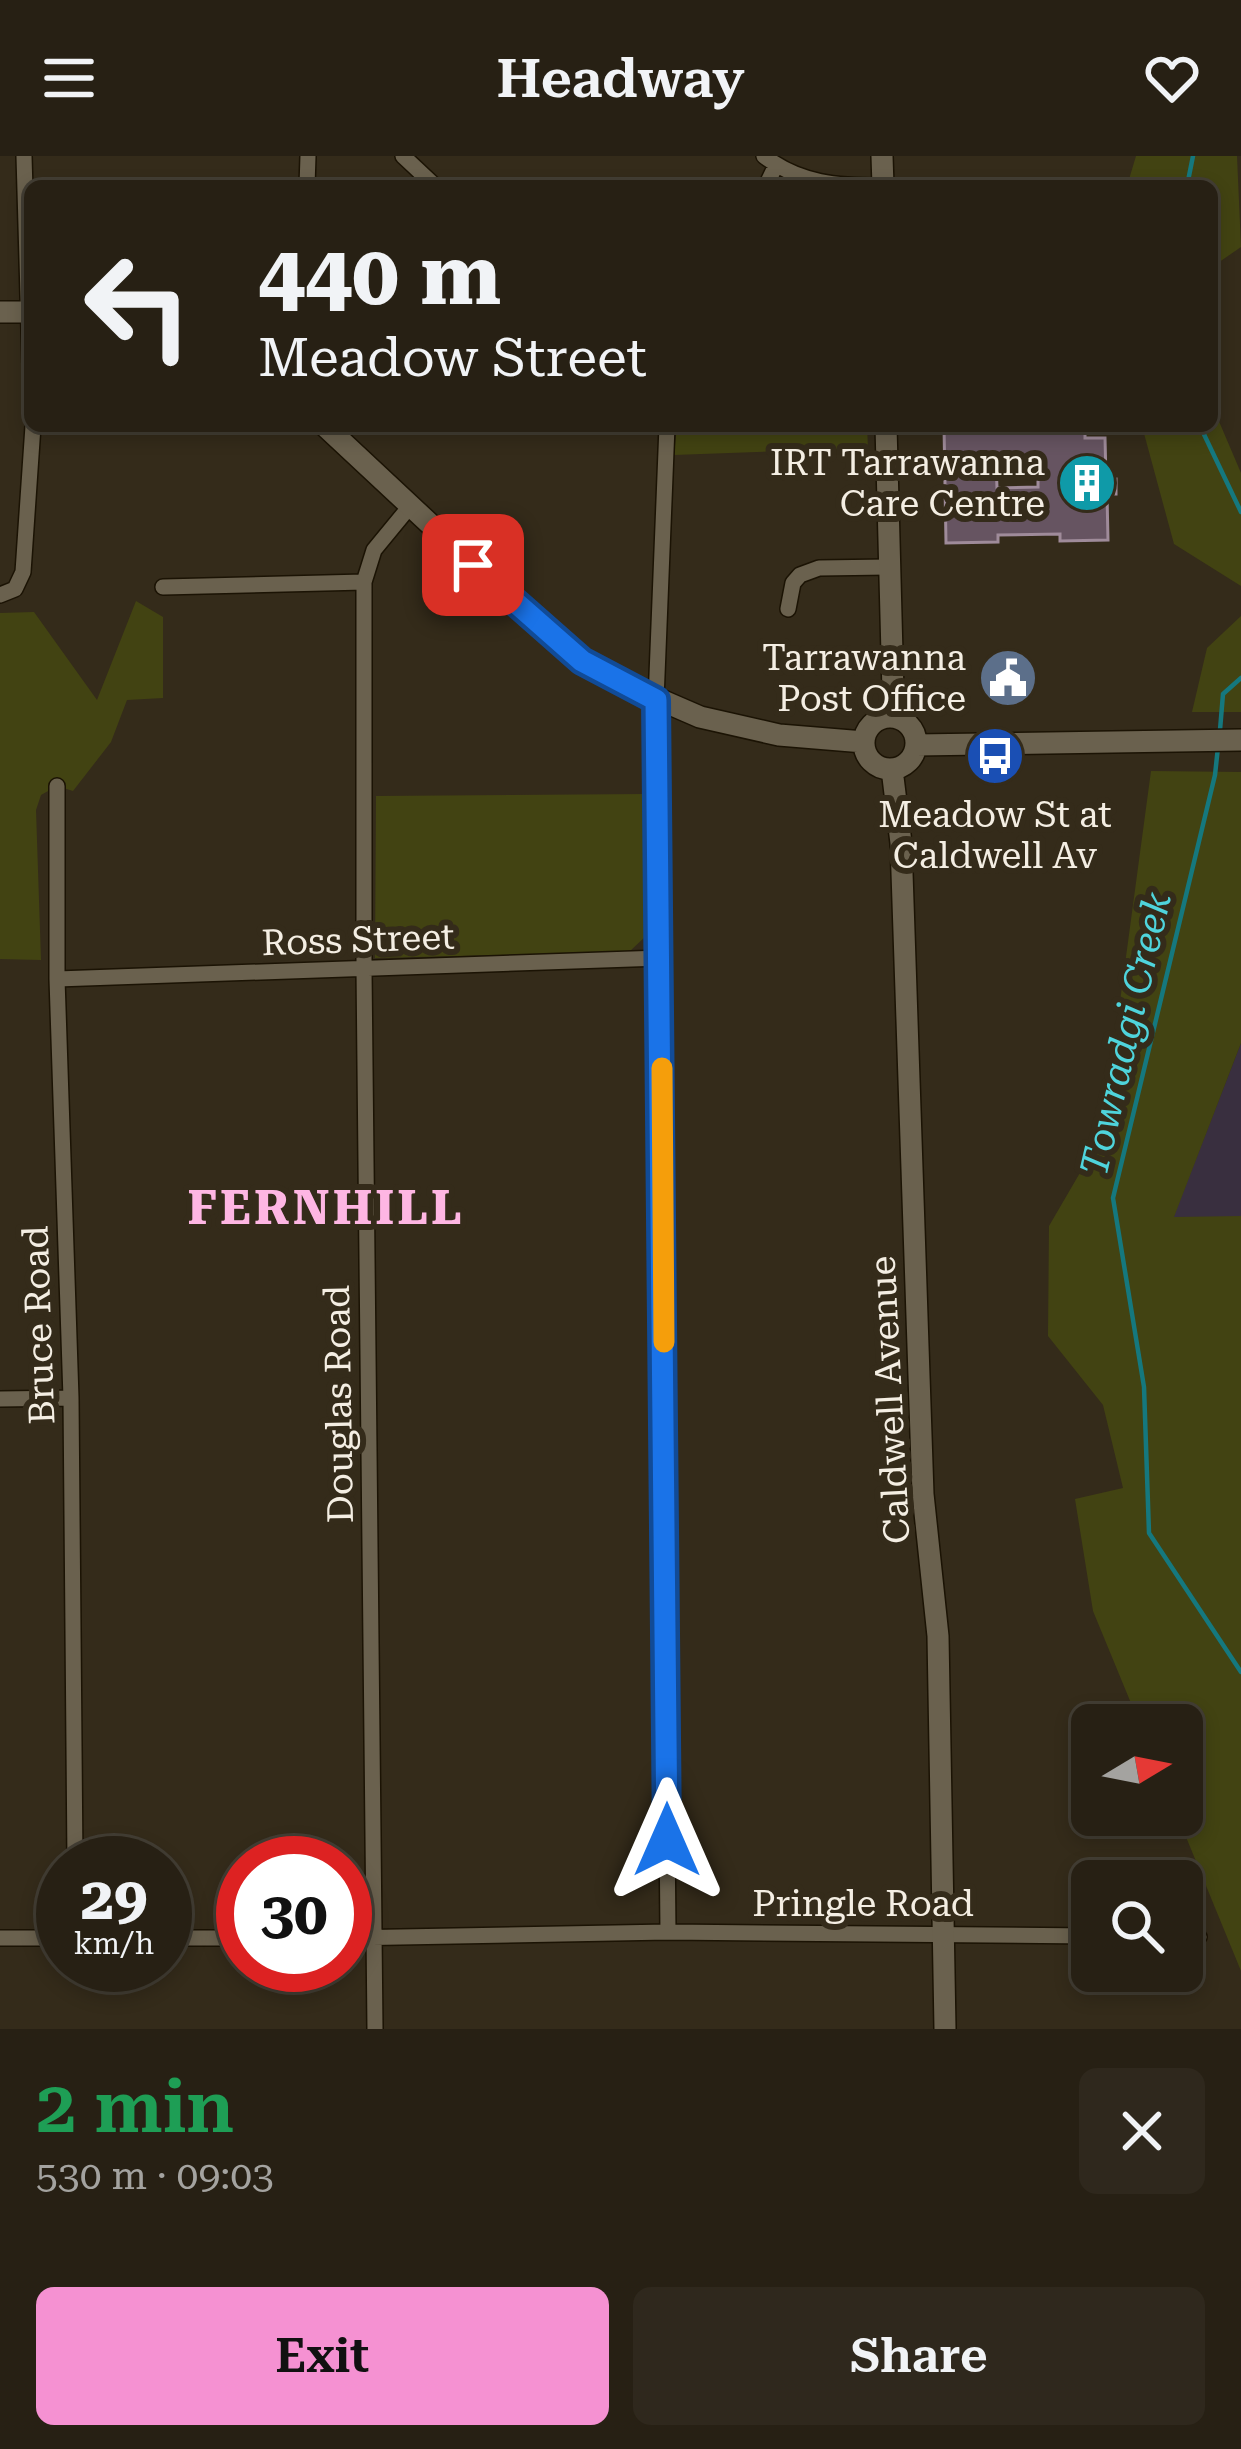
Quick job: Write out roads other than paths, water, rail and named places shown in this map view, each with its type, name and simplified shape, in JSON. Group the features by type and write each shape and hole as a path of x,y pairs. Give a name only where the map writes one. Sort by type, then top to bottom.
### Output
{"main road":[{"path":"331,432 550,637 610,678 700,717 779,735 864,742"},
{"path":"886,432 893,692 889,717"},
{"path":"889,717 911,728 916,745 908,762 892,769 873,763 864,742 869,727 889,717"},
{"path":"916,745 1241,740"},
{"name":"Caldwell Avenue","path":"892,769 900,828 923,1494 938,1636 945,2029"}],"street":[{"path":"403,156 429,180"},
{"path":"770,161 811,180"},
{"path":"0,595 16,589 23,572 33,432"},
{"path":"667,432 656,700 668,1932"},
{"name":"Douglas Road","path":"375,2029 364,582 374,550 410,505"},
{"path":"788,609 793,583 809,570 888,566"},
{"path":"163,587 364,582"},
{"name":"Bruce Road","path":"57,786 57,979 71,1398 75,1836"},
{"name":"Ross Street","path":"57,979 661,958"},
{"path":"0,1399 71,1398"},
{"name":"Pringle Road","path":"374,1938 668,1932 1071,1936"},
{"path":"0,1938 36,1938"}],"waterway":[{"name":"Towradgi Creek","path":"1188,180 1193,156"},
{"name":"Towradgi Creek","path":"1203,432 1241,512"},
{"name":"Towradgi Creek","path":"1220,730 1223,694 1241,678"},
{"name":"Towradgi Creek","path":"1218,747 1113,1198 1144,1387 1149,1533 1241,1672"}],"place":[{"name":"IRT Tarrawanna Care Centre","path":"1087,483"},
{"name":"Tarrawanna Post Office","path":"1008,678"},
{"name":"Meadow St at Caldwell Av","path":"995,756"}],"district":[{"name":"FERNHILL","path":"326,1207"}]}
